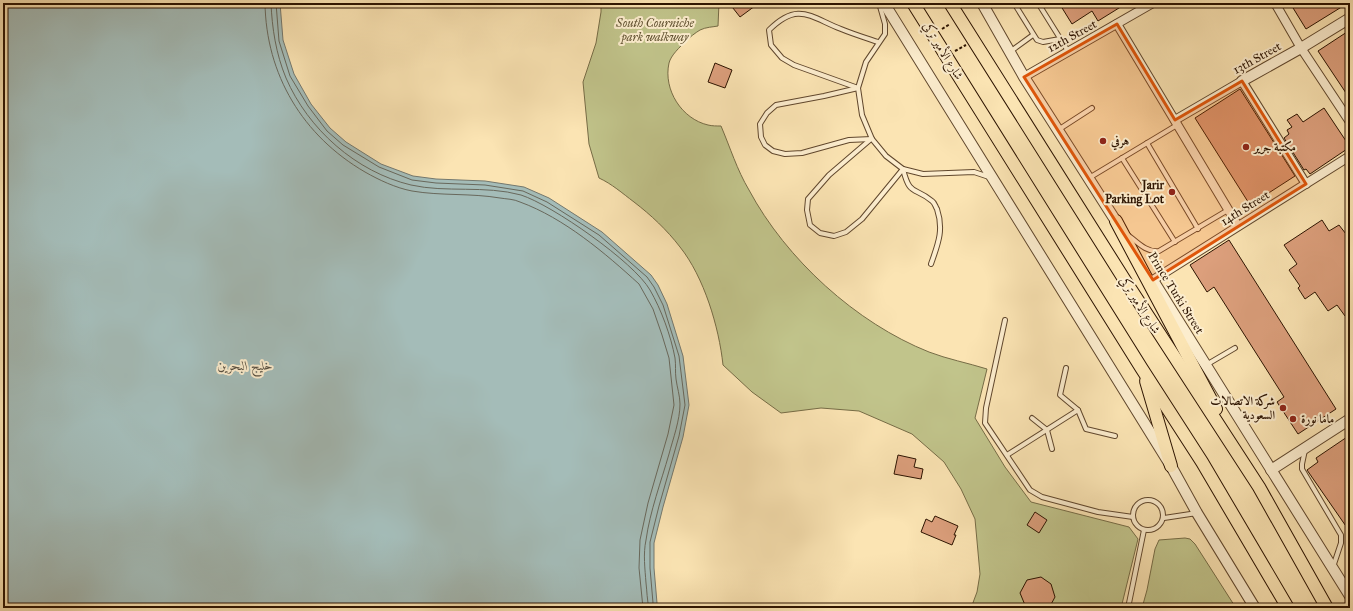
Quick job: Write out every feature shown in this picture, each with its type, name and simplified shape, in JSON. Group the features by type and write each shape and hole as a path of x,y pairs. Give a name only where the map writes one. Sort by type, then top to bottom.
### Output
{"main road":[{"name":"شارع الأمير تركي","path":"913,3 1142,369 1202,462 1288,608"},
{"name":"شارع الأمير تركي","path":"950,3 1124,279 1258,487 1328,608"},
{"path":"1118,225 1258,487"},
{"path":"1142,369 1171,466"}],"street":[{"path":"884,3 1171,466 1197,513 1255,608"},
{"name":"Prince Turki Street","path":"982,3 1024,77 1153,280 1350,596"},
{"name":"12th Street","path":"1024,77 1153,3"},
{"path":"1275,3 1301,48 1350,122"},
{"name":"13th Street","path":"1177,122 1242,81 1301,48 1350,18"},
{"path":"1117,24 1238,226"},
{"path":"1242,81 1306,184"},
{"name":"14th Street","path":"1153,280 1350,156"},
{"path":"1271,470 1350,419"}],"lane":[{"path":"879,3 886,24 885,34 878,42 866,62 858,88 862,114 872,139 886,156 903,169 923,174 974,172 993,178"},
{"path":"1014,3 1037,40 1043,42 1060,39"},
{"path":"1038,3 1068,51"},
{"path":"858,88 794,65 782,58 771,45 769,30 779,20 792,14 808,14 840,29 878,42"},
{"path":"1010,52 1033,35"},
{"path":"858,88 776,105 767,113 760,124 761,137 765,145 773,151 785,154 802,153 849,140 872,139"},
{"path":"1058,131 1092,108"},
{"path":"1088,178 1147,143 1177,122"},
{"path":"872,139 829,175 808,199 807,210 810,225 820,233 834,236 846,232 862,219 903,169"},
{"path":"1147,143 1198,228"},
{"path":"1122,158 1174,242"},
{"path":"903,169 909,188 934,202 940,218 941,235 931,264"},
{"path":"1118,225 1145,248 1154,252 1159,251 1229,210"},
{"path":"1005,320 984,423 1030,490 1042,497 1102,513 1133,517"},
{"path":"1206,365 1235,348"},
{"path":"1066,368 1060,395 1078,410 1086,429 1115,436"},
{"path":"1007,455 1078,410"},
{"path":"1032,418 1046,430 1052,449"},
{"path":"1306,447 1302,469 1341,535 1341,543 1333,568"},
{"path":"1150,500 1159,504 1162,508 1164,518 1158,527 1149,531 1144,530 1136,525 1133,517 1134,510 1140,502 1150,500"},
{"path":"1164,518 1197,513"},
{"path":"1128,608 1144,530"}],"path":[{"path":"932,34 959,19"},
{"path":"945,56 974,41"}],"highlighted area":[{"path":"1117,24 1175,120 1242,81 1306,184 1153,280 1024,77"}],"green space":[{"name":"South Courniche park walkway","path":"601,3 719,3 718,26 705,28 696,32 679,48 670,60 668,73 669,83 676,102 690,117 699,122 721,126 741,175 764,216 803,264 826,286 875,324 902,340 929,352 987,369 975,418 1005,467 1031,502 1129,527 1138,539 1121,608 971,608 977,592 980,574 975,519 961,489 944,462 912,434 859,411 821,408 781,413 752,392 723,365 718,335 709,303 689,259 653,217 617,189 599,178 589,144 583,82 596,43"},
{"path":"1190,539 1195,544 1236,608 1142,608 1155,549 1159,540"}],"water":[{"name":"خليج البحرين","path":"3,3 280,3 283,40 294,74 311,104 330,128 346,142 381,164 413,176 436,179 485,181 524,187 549,198 602,232 651,275 658,285 667,304 683,356 689,405 683,437 654,543 654,568 657,603 659,608 3,608"}],"building":[{"path":"729,3 759,3 740,17"},
{"path":"1059,3 1127,3 1098,21 1092,11 1072,24"},
{"path":"1290,3 1348,3 1306,29"},
{"path":"1350,30 1350,99 1318,51"},
{"path":"715,63 732,70 725,88 708,82"},
{"name":"مكتبة جرير","path":"1240,89 1295,176 1250,205 1195,118"},
{"path":"1324,108 1350,147 1310,174 1306,169 1304,170 1284,138 1289,134 1287,130 1292,127 1287,120 1297,114 1303,122"},
{"path":"1322,220 1329,231 1339,225 1346,234 1350,231 1350,313 1345,316 1337,305 1328,311 1315,292 1305,299 1298,288 1300,286 1289,270 1297,264 1284,245"},
{"path":"1229,240 1336,409 1298,434 1277,402 1284,397 1214,287 1207,292 1190,265"},
{"path":"1350,435 1350,532 1307,470 1318,462 1316,458"},
{"path":"898,455 916,459 914,467 923,469 921,479 894,474"},
{"path":"1035,512 1047,520 1039,533 1027,525"},
{"path":"935,516 958,526 952,545 921,532 926,519 932,522"},
{"path":"1041,577 1051,584 1055,597 1049,608 1030,608 1025,605 1020,593 1027,580"}],"place":[{"name":"هرفي","path":"1103,141"},
{"name":"مكتبة جرير","path":"1246,147"},
{"name":"Jarir Parking Lot","path":"1172,192"},
{"name":"شركة الاتصالات السعودية","path":"1283,408"},
{"name":"ماما نورة","path":"1293,419"}]}
